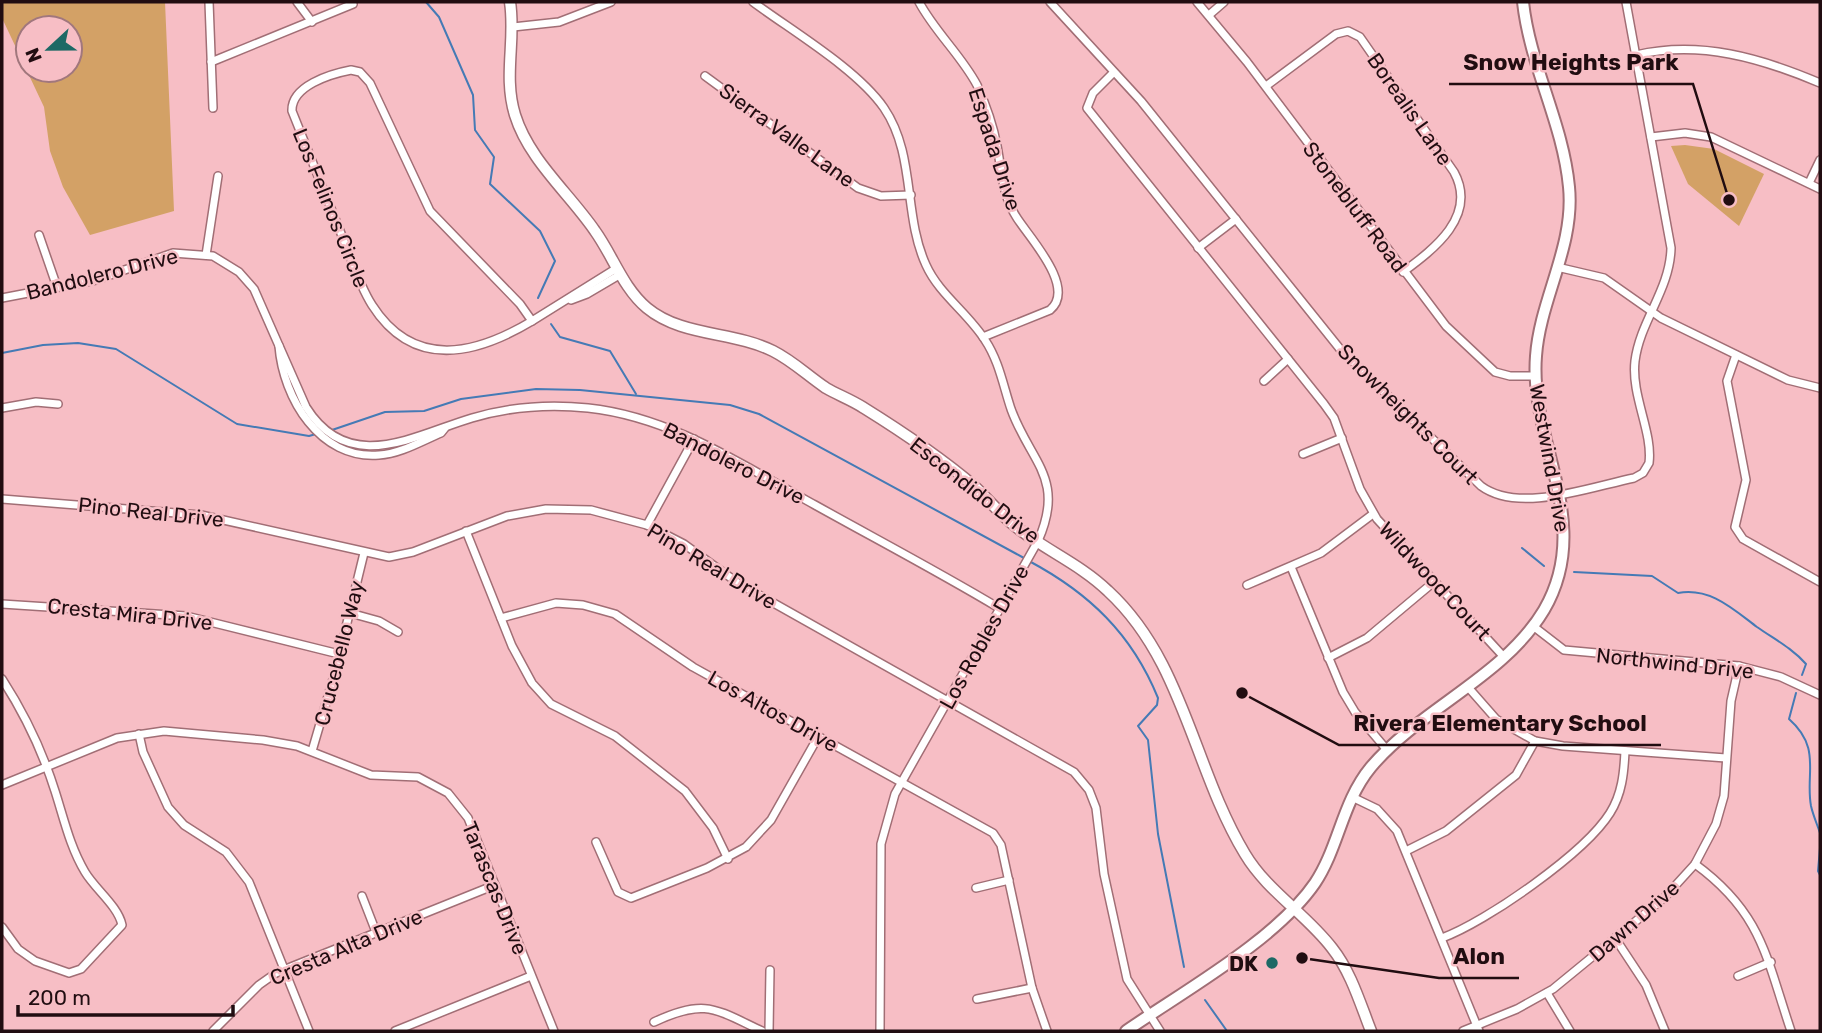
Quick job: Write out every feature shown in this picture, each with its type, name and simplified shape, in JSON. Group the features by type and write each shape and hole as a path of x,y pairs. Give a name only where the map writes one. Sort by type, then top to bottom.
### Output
{"main road":[{"name":"Westwind Drive","path":"1126,1031 1269,932 1295,909 1323,870 1352,797 1367,772 1387,750 1503,656 1533,626 1550,599 1561,566 1564,528 1536,376 1538,337 1567,230 1569,186 1558,126 1529,38 1523,2"}],"street":[{"path":"209,2 213,108"},
{"path":"297,2 312,22"},
{"name":"Escondido Drive","path":"510,2 513,27 508,81 519,127 532,150 598,235 641,302 670,322 742,338 767,348 860,406 973,485 1012,524 1093,577 1126,608 1150,640 1171,678 1235,836 1264,880 1295,909 1340,959 1371,1031"},
{"path":"513,27 559,22 611,2"},
{"name":"Los Robles Drive","path":"752,2 848,72 876,97 895,128 901,145 926,265 983,337 1002,377 1016,421 1045,474 1048,504 1038,541 891,804 881,844 880,1031"},
{"name":"Espada Drive","path":"919,2 976,83 991,122 1007,200 1041,248 1058,290 1057,302 1050,310 983,337"},
{"name":"Snowheights Court","path":"1050,2 1141,101 1340,349 1480,486 1491,494 1522,501 1634,478 1647,469 1650,457 1634,375 1641,338 1669,273 1671,248 1626,2"},
{"name":"Stonebluff Road","path":"1197,2 1266,86 1446,326 1490,369 1510,376 1536,376"},
{"path":"1209,15 1224,2"},
{"path":"211,62 353,4"},
{"name":"Borealis Lane","path":"1266,86 1336,34 1348,31 1360,37 1454,172 1461,188 1457,215 1448,234 1404,272"},
{"path":"1636,55 1667,49 1708,49 1772,64 1820,83"},
{"name":"Los Felinos Circle","path":"533,321 520,304 430,211 365,76 346,71 296,94 292,111 363,289 387,324 422,345 457,351 494,342 533,321 570,300 581,289 619,271"},
{"name":"Wildwood Court","path":"1113,73 1093,93 1087,108 1334,418 1373,514 1503,656"},
{"name":"Sierra Valle Lane","path":"705,76 858,188 881,196 911,195"},
{"path":"1651,137 1685,133 1711,137 1820,189"},
{"path":"1809,183 1820,160"},
{"path":"206,255 218,176"},
{"path":"1198,248 1236,219"},
{"path":"40,235 57,287"},
{"name":"Bandolero Drive","path":"2,298 113,275 173,253 206,255 223,261 247,279 261,300 306,408 317,422 337,438 360,446 384,446 508,410 586,408 635,417 694,439 999,608"},
{"path":"1557,267 1604,278 1652,313 1795,382 1820,388"},
{"name":"Bandolero Drive","path":"279,345 280,357 303,416 326,440 335,445 362,455 383,455 441,433 446,428"},
{"path":"1736,355 1727,381 1746,480 1734,519 1735,527 1743,539 1820,582"},
{"path":"1264,381 1288,359"},
{"path":"2,408 36,402 58,404"},
{"path":"1303,454 1342,438"},
{"path":"647,525 694,439"},
{"name":"Pino Real Drive","path":"2,499 201,515 364,553 398,556 507,516 550,509 591,510 647,525 684,544 748,590 1069,768 1089,790 1096,808 1102,861 1125,970 1130,984 1160,1031"},
{"path":"1247,586 1321,553 1373,514"},
{"path":"466,531 526,675 545,699 572,717 615,736 685,791 713,828 728,859"},
{"name":"Crucebello Way","path":"312,751 364,553"},
{"path":"1291,567 1328,658 1355,712 1387,750"},
{"path":"1328,658 1367,638 1435,581"},
{"name":"Los Altos Drive","path":"501,618 556,603 583,605 615,614 693,667 996,835 1009,880 1032,988 1047,1031"},
{"name":"Cresta Mira Drive","path":"2,604 186,616 339,654"},
{"path":"350,613 379,621 398,632"},
{"name":"Northwind Drive","path":"1533,626 1559,647 1573,652 1739,666 1781,677 1820,695"},
{"name":"Dawn Drive","path":"1463,1031 1478,1028 1547,993 1670,892 1695,864 1720,810 1731,701 1739,666"},
{"path":"2,679 19,707 45,766 76,856 99,892 117,913 122,925 80,969 69,973 35,961 18,949 2,927"},
{"path":"1467,686 1496,719 1535,741 1563,746 1726,758"},
{"name":"Tarascas Drive","path":"2,785 107,742 164,731 232,737 312,751 371,775 418,777 448,793 468,818 554,1031"},
{"path":"139,734 168,807 184,825 226,852 242,869 309,1031"},
{"path":"596,842 618,892 631,898 728,859 751,843 771,820 818,737"},
{"path":"1406,851 1446,831 1516,775 1535,741"},
{"path":"1442,939 1471,926 1507,904 1595,833 1616,802 1623,776 1625,751"},
{"path":"1352,797 1383,813 1397,831 1478,1028"},
{"path":"1695,864 1716,879 1740,904 1771,961 1791,1031"},
{"path":"976,888 1009,880"},
{"name":"Cresta Alta Drive","path":"213,1031 259,985 284,970 495,885"},
{"path":"362,896 376,932"},
{"path":"1615,938 1643,978 1665,1031"},
{"path":"1738,976 1771,961"},
{"path":"769,1031 770,970"},
{"path":"395,1031 531,976"},
{"path":"977,999 1032,988"},
{"path":"1547,993 1570,1031"},
{"path":"654,1022 698,1006 712,1009 762,1031"}],"shaded area":[{"path":"2,2 165,2 174,211 90,235 63,187 50,151 44,107 33,84 84,84 84,14 14,14 14,43 2,18"},
{"path":"1671,146 1714,149 1764,174 1739,226 1688,184"}],"waterway":[{"path":"426,2 439,17 473,95 475,130 494,157 490,184 540,231 555,261 538,298"},
{"path":"551,324 560,337 610,351 636,394"},
{"path":"2,353 43,345 78,343 116,349 237,424 309,436 316,434"},
{"path":"332,430 385,412 424,411 461,399 536,389 580,390 730,405 759,414 1024,558"},
{"path":"1522,548 1544,566"},
{"path":"1029,561 1071,587 1106,618 1135,654 1158,698 1157,705 1138,726 1148,740 1158,834 1184,967"},
{"path":"1574,572 1652,576 1678,593 1711,596 1795,653 1806,664 1802,675"},
{"path":"1796,693 1789,719 1806,740 1809,751 1811,806 1820,833"},
{"path":"1820,848 1820,875"},
{"path":"1205,1000 1227,1031"}],"place":[{"name":"Snow Heights Park","path":"1729,200"},
{"name":"Rivera Elementary School","path":"1242,693"},
{"name":"Alon","path":"1302,958"},
{"name":"DK","path":"1272,963"}]}
